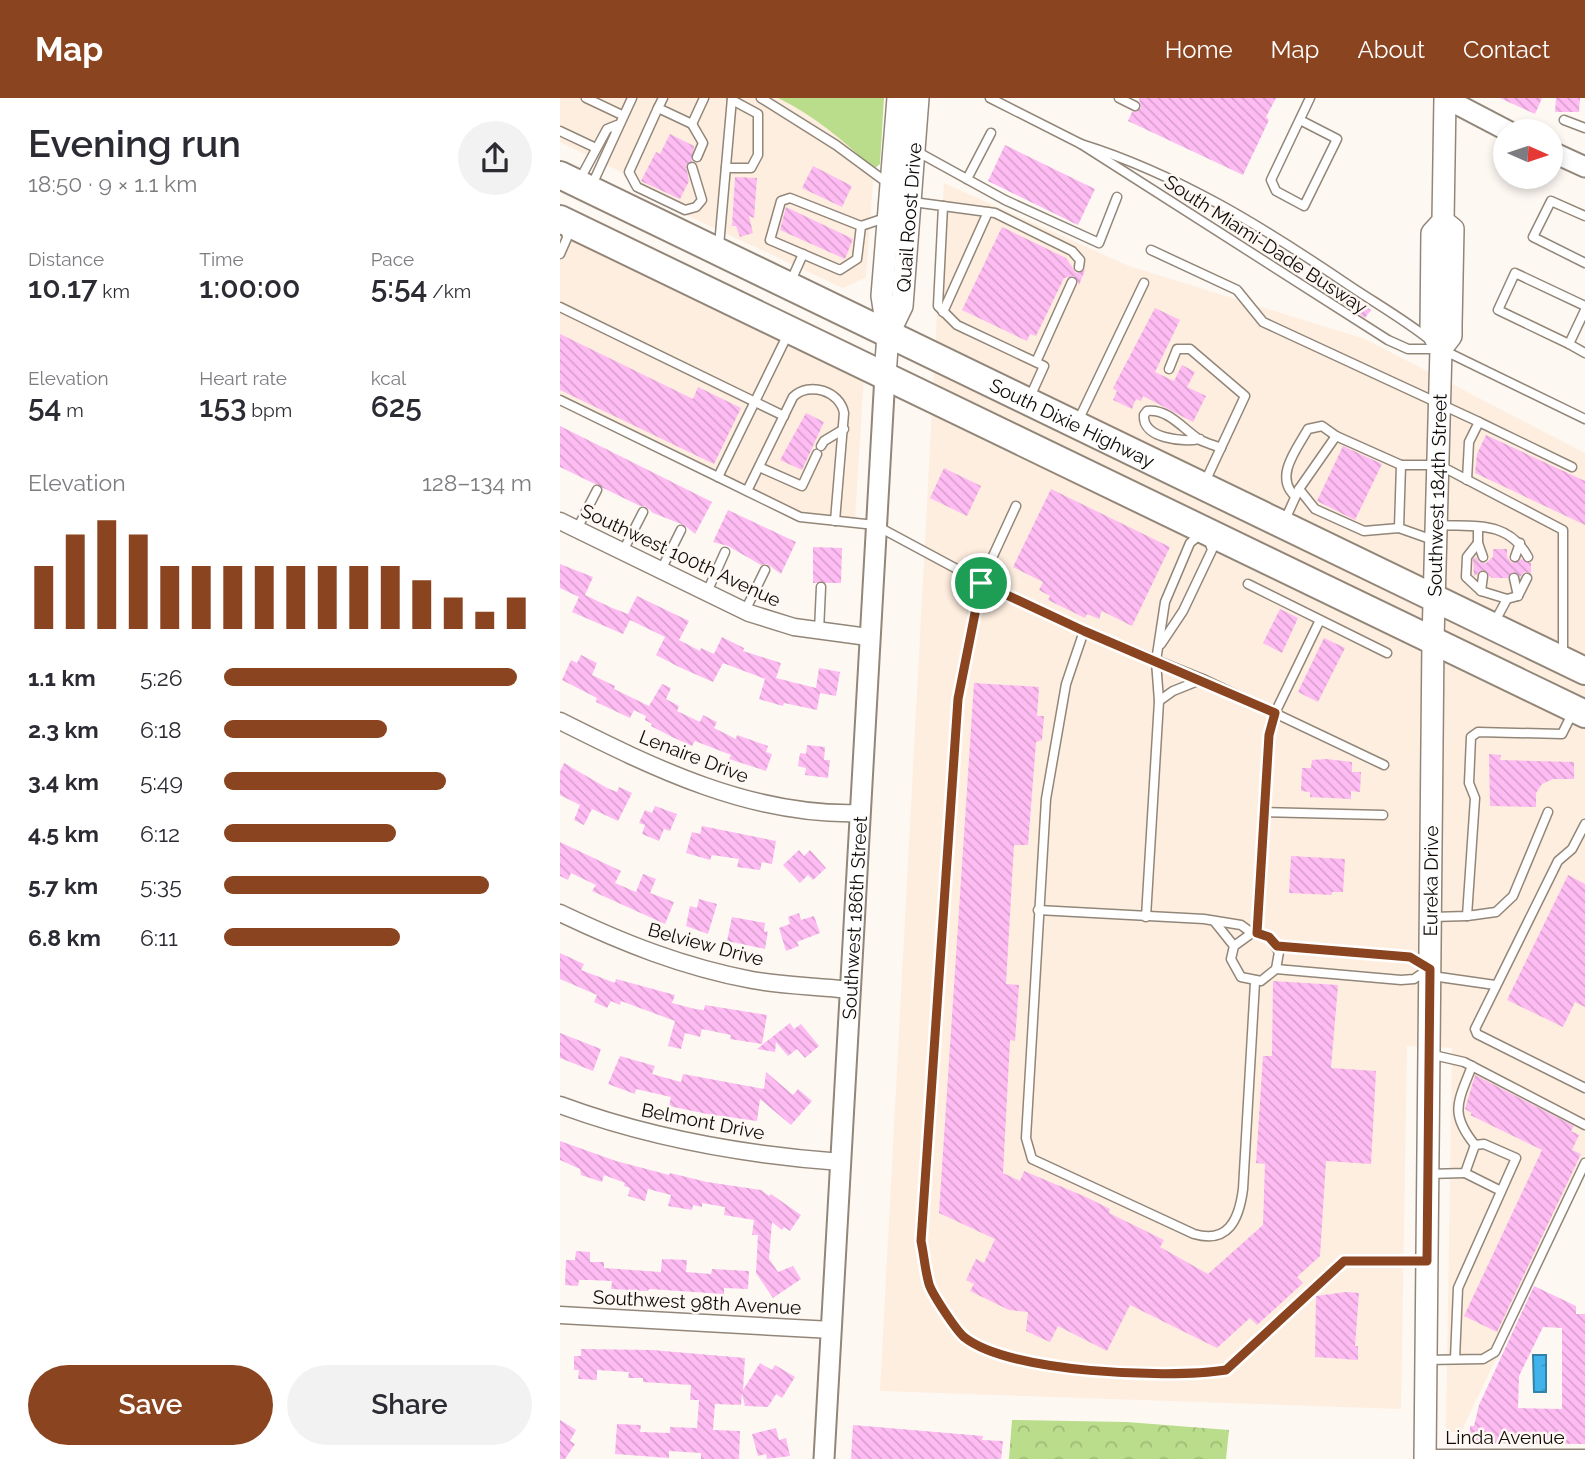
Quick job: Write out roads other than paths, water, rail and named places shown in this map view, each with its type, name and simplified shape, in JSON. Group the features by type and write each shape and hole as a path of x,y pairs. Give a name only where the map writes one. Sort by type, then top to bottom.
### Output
{"highway":[{"name":"South Dixie Highway","path":"568,202 632,210 1574,666"},
{"name":"South Dixie Highway","path":"568,202 791,330 1580,712"},
{"path":"568,202 576,211 632,210"},
{"path":"1205,530 1212,491"}],"main road":[{"name":"Quail Roost Drive","path":"885,375 888,335 882,296 898,98"},
{"name":"Quail Roost Drive","path":"888,335 902,306 918,98"},
{"name":"Southwest 184th Street","path":"1433,640 1441,349 1431,330 1432,233 1443,221 1445,98"},
{"name":"Eureka Drive","path":"1426,1459 1433,640"}],"street":[{"path":"1445,98 1493,123"},
{"path":"1563,157 1585,167"},
{"name":"Southwest 186th Street","path":"824,1459 868,638 885,375"},
{"name":"Southwest 100th Avenue","path":"560,521 745,611 779,623 868,638"},
{"name":"Lenaire Drive","path":"560,721 674,775 722,793 798,810 860,813"},
{"name":"Belview Drive","path":"560,913 640,950 692,966 755,980 849,990"},
{"name":"Belmont Drive","path":"560,1105 640,1132 710,1148 841,1162"},
{"name":"Southwest 98th Avenue","path":"560,1315 832,1330"},
{"name":"Linda Avenue","path":"1426,1459 1585,1458"}],"lane":[{"path":"586,98 622,115"},
{"path":"568,202 617,135 617,125 632,98"},
{"path":"663,98 629,172 637,187 685,210 696,207 702,200 692,167"},
{"path":"692,124 704,98"},
{"path":"761,98 836,145 882,179 891,180"},
{"name":"South Miami-Dade Busway","path":"990,98 1081,144 1377,333 1408,349 1441,349"},
{"path":"1119,98 1135,106"},
{"path":"1300,120 1337,139 1304,206 1276,191 1271,180 1310,98"},
{"path":"719,253 726,169 732,99 758,114 758,155 751,168 726,169"},
{"path":"658,108 692,124 702,143 697,157"},
{"path":"1564,120 1585,128"},
{"path":"560,254 567,238 568,202 607,129 617,125"},
{"path":"560,131 596,148"},
{"path":"967,179 990,133"},
{"name":"South Miami-Dade Busway","path":"1081,144 1115,154 1243,217 1277,236 1441,349 1585,419"},
{"path":"914,150 1098,243 1117,197"},
{"path":"861,226 857,259 840,270 770,240 781,201 790,198 861,226 888,218"},
{"path":"910,201 992,213 1072,251 1080,260 1079,267"},
{"path":"1585,216 1551,201 1533,237 1585,263"},
{"path":"943,206 937,306 957,325 1044,366 1028,402"},
{"path":"943,312 992,213"},
{"path":"1151,250 1237,290 1263,322 1572,467"},
{"path":"789,287 803,254"},
{"path":"1569,344 1585,308 1515,273 1498,310 1585,353"},
{"path":"1036,362 1072,282"},
{"path":"1076,425 1144,283"},
{"path":"560,306 784,416"},
{"path":"718,477 791,330"},
{"path":"1169,369 1177,349 1190,349 1245,396 1221,448 1212,491"},
{"path":"747,491 797,393 820,390 841,404 844,429 835,521"},
{"path":"560,400 800,517 875,525 981,583 1084,631 1202,679 1384,765"},
{"path":"1200,439 1184,441 1155,433 1147,428 1144,415 1147,411 1158,412 1183,425 1200,439 1221,448"},
{"path":"1467,480 1469,442 1479,422"},
{"path":"1528,557 1520,542 1497,528 1478,527 1436,533 1399,528 1364,531 1315,509 1297,492 1286,488 1284,477 1308,429 1322,426 1336,436 1401,465 1439,465 1563,530 1574,666"},
{"path":"760,467 802,486 824,441 844,429"},
{"path":"1282,524 1297,492 1336,436"},
{"path":"1399,528 1401,465"},
{"path":"577,529 597,490"},
{"path":"1016,506 981,583 958,699 947,824 921,1241 929,1286 963,1336 1000,1356 1090,1370 1202,1374 1226,1370 1344,1261 1427,1261"},
{"path":"622,551 643,512"},
{"path":"1478,527 1478,543 1483,557"},
{"path":"661,570 681,530"},
{"path":"1146,917 1158,701 1156,661 1161,644 1165,602 1190,543 1205,530 1212,550 1183,611 1161,644"},
{"path":"1515,557 1520,542"},
{"path":"1478,543 1467,557 1466,577 1481,591 1507,599 1518,596 1527,578"},
{"path":"707,592 725,552"},
{"path":"745,611 765,570"},
{"path":"1481,591 1483,576"},
{"path":"1514,578 1518,596"},
{"path":"1248,584 1387,653"},
{"path":"819,631 821,587"},
{"path":"1493,626 1507,599"},
{"path":"1254,933 1269,735 1275,713 1320,620"},
{"path":"1084,631 1071,664 1050,761 1038,910 1026,1138 1032,1159 1201,1236 1219,1237 1234,1220 1242,1200 1255,982"},
{"path":"1158,701 1173,691 1202,679"},
{"path":"1467,916 1475,798 1469,783 1471,737 1478,732 1562,734 1580,712"},
{"path":"1265,812 1383,816"},
{"path":"1430,917 1496,912 1513,896 1548,812"},
{"path":"1585,824 1572,849 1558,861 1475,1026 1476,1033 1585,1088"},
{"path":"1038,910 1241,925 1254,933 1269,937 1277,946 1279,958 1276,969 1267,979 1255,982 1236,972 1231,959 1234,946 1254,933"},
{"path":"1214,921 1234,946"},
{"path":"1277,946 1410,957 1439,977 1495,985"},
{"path":"1276,969 1401,980 1414,979 1430,969"},
{"path":"1429,1054 1472,1066 1585,1125"},
{"path":"1472,1066 1458,1103 1458,1114 1460,1125 1475,1145"},
{"path":"1455,1359 1458,1288 1516,1158 1484,1144 1475,1145"},
{"path":"1465,1173 1475,1145"},
{"path":"1426,1360 1490,1358 1495,1352 1585,1163"},
{"path":"1428,1174 1465,1173 1501,1191"}],"water":[{"path":"1533,1355 1546,1355 1546,1392 1534,1392"}]}
